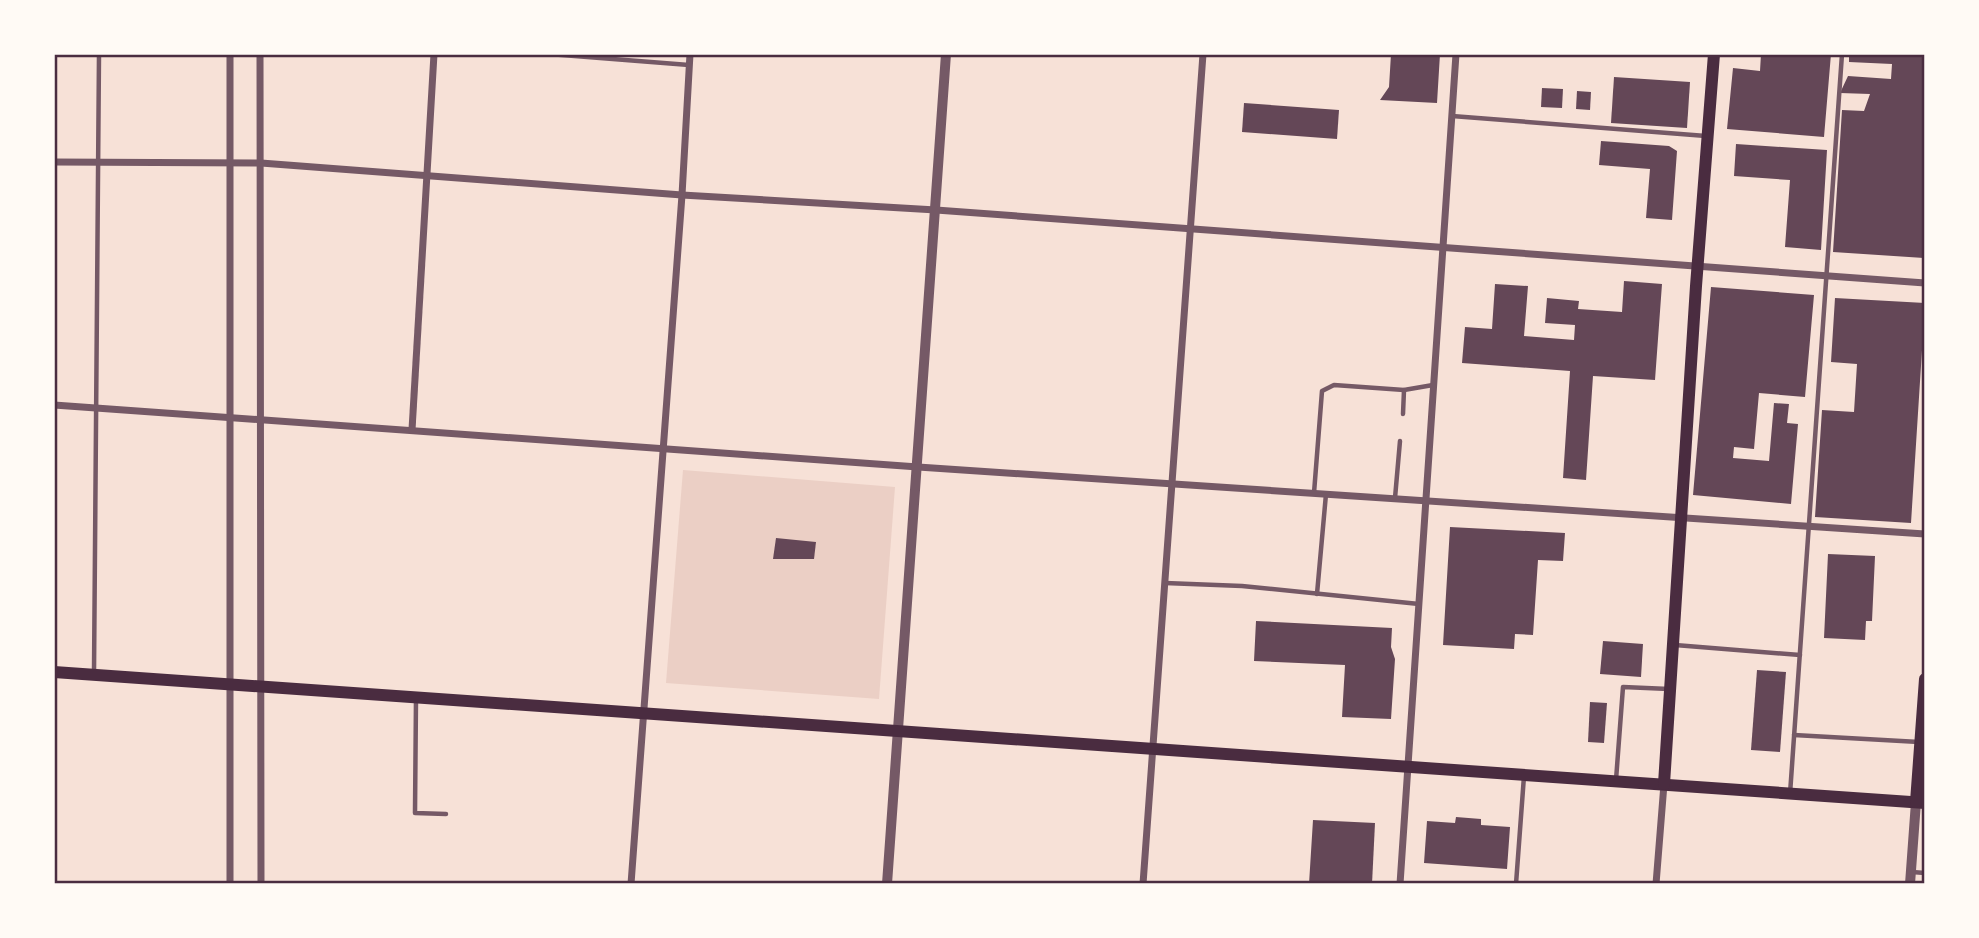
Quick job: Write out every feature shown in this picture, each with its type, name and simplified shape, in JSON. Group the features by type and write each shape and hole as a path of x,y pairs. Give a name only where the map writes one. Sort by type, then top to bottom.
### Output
{"main road":[{"path":"1664,785 1714,54"},
{"path":"54,672 1920,803 1920,742 1925,679"}],"street":[{"path":"230,54 230,884"},
{"path":"260,54 261,884"},
{"path":"412,430 434,54"},
{"path":"631,884 690,54"},
{"path":"887,884 946,54"},
{"path":"1143,884 1203,54"},
{"path":"1400,884 1456,54"},
{"path":"54,162 261,163 1925,283"},
{"path":"54,405 918,467 1925,534"},
{"path":"1656,884 1664,785"},
{"path":"1911,878 1920,803"}],"lane":[{"path":"94,674 99,54"},
{"path":"549,54 690,65"},
{"path":"1790,794 1842,54"},
{"path":"1452,116 1708,136"},
{"path":"1314,493 1322,391 1334,385 1404,390 1434,384"},
{"path":"1403,414 1404,390"},
{"path":"1395,499 1401,440"},
{"path":"1317,594 1326,494"},
{"path":"1165,583 1242,586 1420,604"},
{"path":"1673,645 1800,655"},
{"path":"1615,781 1623,687 1670,689"},
{"path":"416,697 415,813 446,814"},
{"path":"1794,735 1920,742"},
{"path":"1516,884 1525,775"},
{"path":"1911,878 1925,873"}],"shaded area":[{"path":"683,470 895,487 879,699 666,683"}],"building":[{"path":"1391,54 1440,54 1437,103 1380,100 1389,87"},
{"path":"1761,54 1831,54 1824,137 1727,129 1733,68 1760,71"},
{"path":"1849,54 1925,54 1924,258 1833,252 1842,110 1864,111 1870,94 1840,93 1848,76 1891,79 1892,64 1849,62"},
{"path":"1614,77 1690,82 1687,128 1611,123"},
{"path":"1542,88 1563,89 1562,108 1541,107"},
{"path":"1577,91 1591,92 1590,110 1576,109"},
{"path":"1244,103 1339,110 1337,139 1242,132"},
{"path":"1601,141 1669,146 1677,151 1672,220 1646,218 1650,169 1599,165"},
{"path":"1736,144 1827,150 1821,250 1785,247 1790,180 1734,176"},
{"path":"1624,281 1662,284 1655,380 1593,376 1586,480 1563,478 1570,371 1462,363 1465,327 1492,329 1495,284 1528,286 1524,336 1574,340 1575,325 1545,323 1547,298 1579,301 1578,309 1622,312"},
{"path":"1711,287 1814,295 1805,397 1759,393 1754,449 1734,447 1733,458 1769,461 1774,403 1789,404 1787,423 1798,424 1791,504 1693,495"},
{"path":"1835,298 1925,303 1911,523 1815,517 1822,410 1854,412 1857,364 1831,362"},
{"path":"1450,527 1565,533 1563,561 1538,560 1533,635 1515,634 1514,649 1443,645"},
{"path":"776,538 816,542 814,559 773,559"},
{"path":"1828,554 1875,556 1872,621 1866,621 1865,640 1824,638"},
{"path":"1256,621 1392,628 1391,647 1395,659 1391,719 1342,717 1345,665 1254,661"},
{"path":"1603,641 1643,644 1641,677 1600,674"},
{"path":"1757,670 1786,672 1780,752 1751,750"},
{"path":"1590,702 1607,703 1604,743 1588,742"},
{"path":"1456,817 1481,819 1481,825 1510,827 1507,869 1424,863 1427,821 1455,823"},
{"path":"1313,820 1375,823 1372,884 1309,884"}]}
